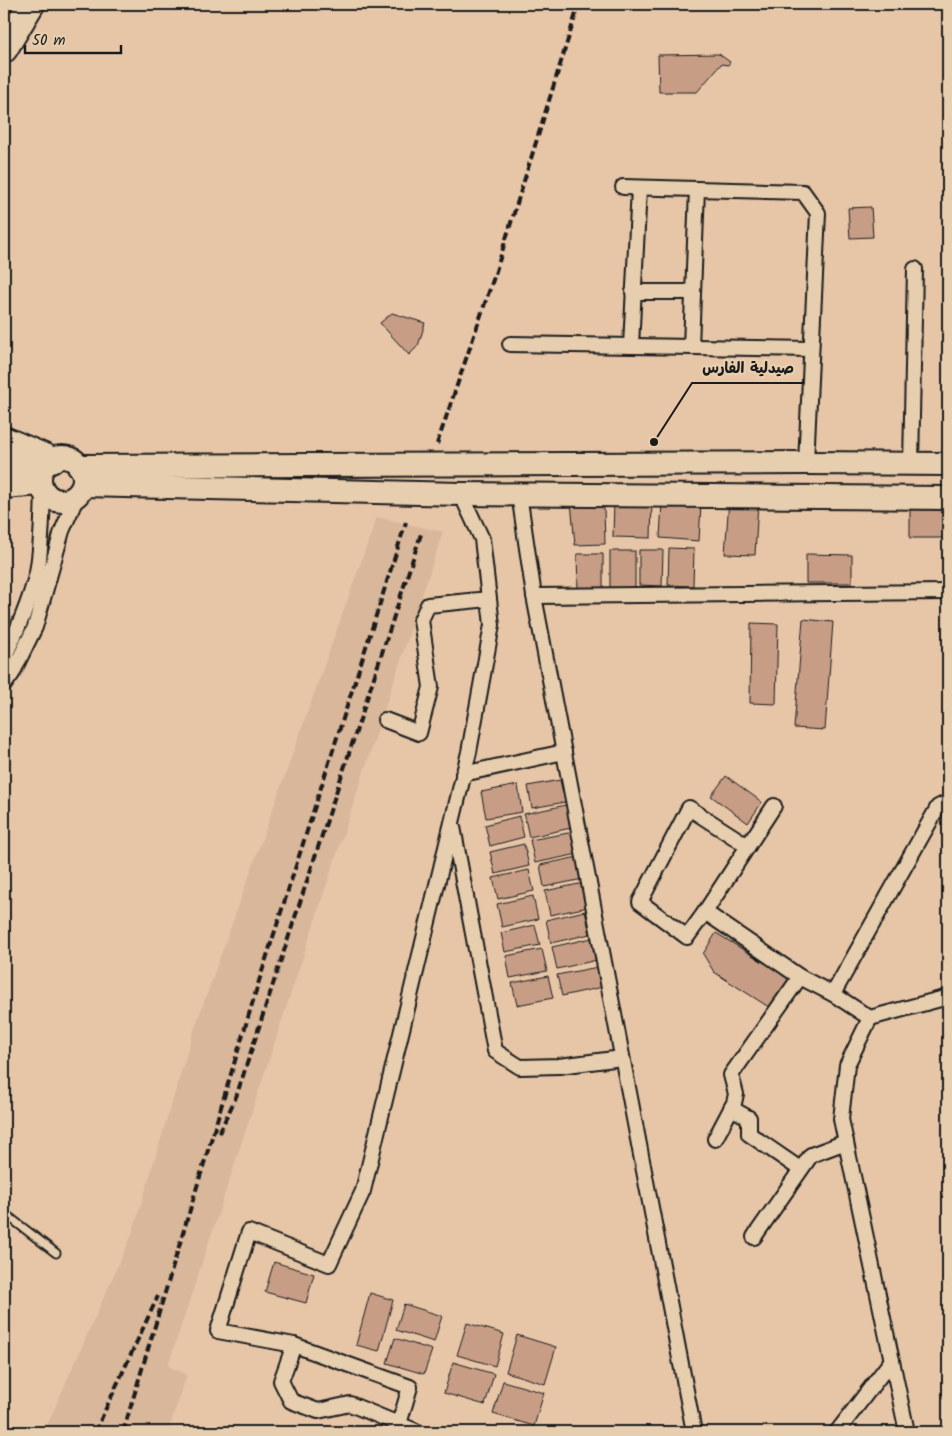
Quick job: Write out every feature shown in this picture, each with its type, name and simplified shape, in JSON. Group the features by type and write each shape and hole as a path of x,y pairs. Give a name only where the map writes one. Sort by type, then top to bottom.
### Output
{"highway":[{"path":"4,48 31,4"},
{"path":"4,440 44,475"}],"main road":[{"path":"4,487 44,475 61,457 71,459 80,482"},
{"path":"80,482 806,463 948,464"},
{"path":"4,467 44,475"},
{"path":"44,475 48,497 58,501 69,500 80,482"},
{"path":"80,482 461,494 948,498"}],"street":[{"path":"623,187 803,192 818,213 806,463"},
{"path":"630,346 639,188"},
{"path":"691,347 697,189"},
{"path":"912,464 915,269"},
{"path":"633,292 694,292"},
{"path":"510,344 812,349"},
{"path":"4,658 21,622 36,572 41,532 44,475"},
{"path":"4,684 12,674 35,628 62,531 80,482"},
{"path":"399,1424 410,1387 294,1345 218,1331 250,1232 329,1264 363,1191 463,774 492,625 482,539 461,494"},
{"path":"519,494 534,596 694,1432"},
{"path":"534,596 948,592"},
{"path":"385,720 419,733 431,687 421,620 428,605 489,599"},
{"path":"463,774 564,752"},
{"path":"833,994 938,807 948,802"},
{"path":"748,846 689,808 640,902 687,937 705,912 748,846 774,806"},
{"path":"452,822 495,1051 520,1067 559,1066 622,1058"},
{"path":"705,912 800,976 833,994 870,1018 948,997"},
{"path":"715,1139 736,1094 731,1075 800,976"},
{"path":"870,1018 847,1065 841,1119 907,1432"},
{"path":"731,1108 749,1118 749,1134 800,1169"},
{"path":"754,1237 810,1155 846,1142"},
{"path":"294,1345 281,1381 291,1401 318,1412 350,1404 418,1432"},
{"path":"837,1432 892,1360"}],"lane":[{"path":"4,1213 56,1253"}],"shaded area":[{"path":"377,517 443,532 168,1366 187,1375 168,1432 44,1432 132,1234 193,1033"}],"building":[{"path":"719,54 730,62 728,65 721,64 697,92 659,92 658,55"},
{"path":"871,207 873,237 850,238 848,208"},
{"path":"392,313 425,323 418,346 409,355 380,323"},
{"path":"729,500 758,502 755,555 725,554"},
{"path":"614,501 652,501 651,538 613,537"},
{"path":"571,502 604,508 605,544 575,545"},
{"path":"662,502 701,504 699,541 660,538"},
{"path":"910,506 944,506 944,538 910,538"},
{"path":"669,548 694,549 693,586 668,585"},
{"path":"639,550 663,550 662,586 639,585"},
{"path":"610,551 635,551 635,588 610,588"},
{"path":"577,554 603,554 603,589 578,590"},
{"path":"806,554 852,555 852,583 806,583"},
{"path":"803,619 833,622 825,730 794,728"},
{"path":"751,623 778,624 776,704 750,703"},
{"path":"726,776 762,802 748,823 711,796"},
{"path":"560,780 565,802 532,808 528,786"},
{"path":"518,785 522,812 486,818 481,792"},
{"path":"566,805 571,828 529,837 524,814"},
{"path":"519,816 524,837 490,846 485,825"},
{"path":"574,832 578,854 535,863 530,840"},
{"path":"524,844 529,866 495,874 490,852"},
{"path":"578,857 583,879 544,887 540,865"},
{"path":"529,870 534,891 498,899 493,878"},
{"path":"584,883 588,907 550,915 545,891"},
{"path":"533,896 538,919 502,927 497,904"},
{"path":"585,911 590,934 551,943 546,920"},
{"path":"535,925 540,945 505,952 501,933"},
{"path":"716,933 794,981 775,1011 714,972 703,954"},
{"path":"592,938 597,960 557,969 552,947"},
{"path":"542,949 547,971 510,978 506,956"},
{"path":"598,967 603,987 562,996 557,975"},
{"path":"548,976 553,998 517,1005 512,983"},
{"path":"274,1262 314,1274 306,1303 265,1292"},
{"path":"370,1293 393,1300 379,1351 356,1345"},
{"path":"404,1304 442,1316 434,1342 396,1330"},
{"path":"467,1323 504,1334 495,1366 457,1355"},
{"path":"517,1335 556,1347 545,1384 506,1372"},
{"path":"395,1338 432,1350 424,1374 387,1363"},
{"path":"453,1362 494,1374 485,1405 444,1393"},
{"path":"503,1381 544,1393 534,1426 493,1414"}],"railway":[{"path":"437,444 496,271 579,4"},
{"path":"123,1432 259,981 406,522"},
{"path":"219,1133 236,1097 422,531"},
{"path":"95,1432 158,1296"}],"place":[{"name":"صيدلية الفارس","path":"654,442"}]}
